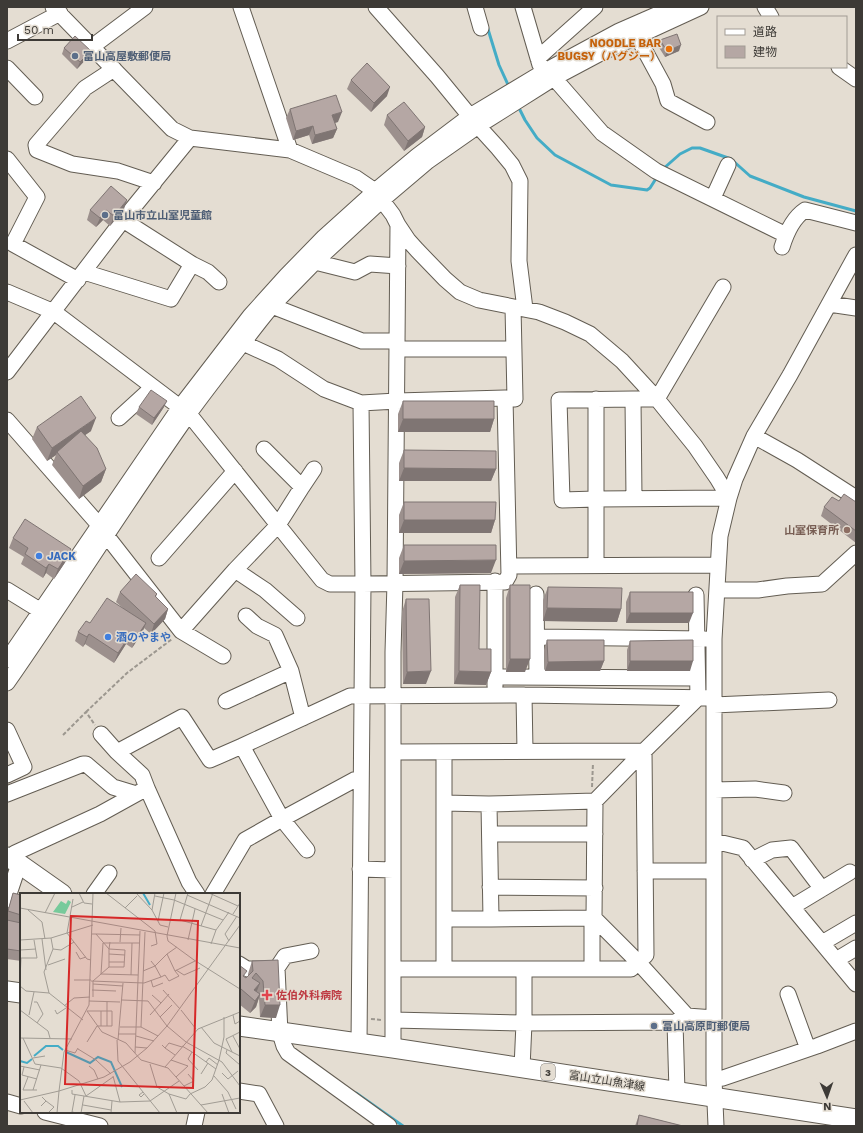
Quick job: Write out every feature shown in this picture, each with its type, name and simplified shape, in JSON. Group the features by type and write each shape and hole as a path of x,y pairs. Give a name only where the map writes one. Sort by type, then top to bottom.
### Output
{"main road":[{"path":"12,860 61,893"},
{"path":"7,991 20,993"},
{"name":"富山立山魚津線","path":"240,1026 393,1048 677,1092 714,1088 856,1120"}],"street":[{"path":"93,46 145,7"},
{"path":"241,7 290,150"},
{"path":"475,7 481,28"},
{"path":"523,7 546,69 602,134 656,171 713,198 784,241 799,214 805,210 856,223"},
{"path":"546,69 596,7"},
{"path":"7,660 41,611 103,530 250,316 324,237 379,195 428,161 474,121 546,69 619,31 674,7"},
{"path":"546,69 601,53 701,7"},
{"path":"765,7 770,16"},
{"path":"243,343 278,359 324,389 361,403 505,398 515,399 514,349 519,308 518,261 520,181 512,165 437,76 383,8"},
{"path":"7,41 57,10 172,129 190,138 290,150 356,178 379,195 408,240 445,279 460,292 479,300 539,312 565,322 590,334 622,361 657,399 695,446 729,498"},
{"path":"638,36 663,84 668,101 707,122"},
{"path":"7,68 35,97"},
{"path":"840,68 856,80"},
{"path":"114,69 85,88 36,145 37,150 72,164 118,171 154,183"},
{"path":"7,372 123,220 190,138"},
{"path":"7,159 37,197 10,243 81,276 171,299 192,264"},
{"path":"713,198 728,165"},
{"path":"184,410 243,343 272,306 379,195"},
{"path":"123,220 192,264 208,272 219,282"},
{"path":"393,1048 393,652 398,226"},
{"path":"716,1126 714,1088 714,639 717,565 720,536 729,498 740,466 754,436 856,255"},
{"path":"315,262 355,272 370,264 398,266"},
{"path":"657,399 723,287"},
{"path":"7,292 54,312 184,410 322,580 330,584 505,582 509,575 505,398"},
{"path":"829,304 856,308"},
{"path":"272,306 362,341 397,345 514,349"},
{"path":"120,418 153,387"},
{"path":"633,399 634,499"},
{"path":"657,399 559,400 562,500 729,498"},
{"path":"596,400 596,566"},
{"path":"359,1044 362,584 361,403"},
{"path":"7,420 103,530 181,632 222,656"},
{"path":"754,436 797,460 856,498"},
{"path":"264,449 302,487"},
{"path":"181,632 235,570 278,525 314,469"},
{"path":"159,558 235,471"},
{"path":"7,683 52,617 103,530"},
{"path":"717,590 758,590 787,586 822,584 856,553"},
{"path":"509,566 717,565"},
{"path":"235,570 265,590 297,618"},
{"path":"495,581 496,696"},
{"path":"7,590 41,611"},
{"path":"536,594 537,677"},
{"path":"444,802 489,804 595,801 698,698 696,595"},
{"path":"246,616 257,626 275,635 292,671 303,718"},
{"path":"537,637 714,639"},
{"path":"226,701 292,671"},
{"path":"495,677 697,678"},
{"path":"117,752 182,717 210,760 350,696 524,695 698,698 714,702 829,700"},
{"path":"524,695 525,752"},
{"path":"7,730 24,767 7,775"},
{"path":"101,734 117,752 142,775 142,791 189,882 196,893"},
{"path":"242,746 282,819 307,850"},
{"path":"393,752 644,751"},
{"path":"394,969 631,969 646,955 644,751"},
{"path":"444,752 444,969"},
{"path":"7,794 83,764 86,764 114,787 142,791"},
{"path":"214,893 245,840 354,780 361,779"},
{"path":"714,790 754,789 784,793"},
{"path":"7,900 12,860 15,853 100,814 142,791"},
{"path":"592,969 592,924 594,918 595,888 595,801"},
{"path":"489,804 490,919"},
{"path":"490,834 595,834"},
{"path":"714,841 743,848 856,984"},
{"path":"752,860 772,850 791,848 822,889"},
{"path":"360,869 393,870"},
{"path":"645,870 714,871"},
{"path":"792,907 850,872"},
{"path":"95,893 109,873"},
{"path":"490,887 595,888"},
{"path":"444,918 594,918 638,962 681,1019 677,1092"},
{"path":"822,943 856,923"},
{"path":"836,960 856,948"},
{"path":"311,951 285,956 277,968 280,1033 284,1046 288,1054 389,1126"},
{"path":"240,965 247,969 277,968"},
{"path":"522,1068 524,969"},
{"path":"788,994 808,1049"},
{"path":"392,1020 524,1023 714,1018"},
{"path":"714,1088 723,1078 856,1031"},
{"path":"240,1091 259,1094 272,1123"},
{"path":"7,1102 20,1106"},
{"path":"44,1126 46,1113"},
{"path":"50,1113 100,1126"},
{"path":"194,1126 197,1113"}],"path":[{"path":"63,735 128,673 181,632"},
{"path":"86,712 101,734"},
{"path":"593,751 592,794 595,801"},
{"path":"359,1019 392,1020"}],"building":[{"path":"677,34 681,45 667,51 660,40"},
{"path":"75,36 91,51 80,62 64,48"},
{"path":"367,63 390,87 374,103 351,80"},
{"path":"336,95 342,112 332,115 337,129 315,135 313,126 296,131 290,109"},
{"path":"404,102 425,127 408,141 387,115"},
{"path":"111,186 127,200 114,216 106,210 100,218 90,210"},
{"path":"151,390 167,401 154,418 139,407"},
{"path":"81,396 96,418 52,448 37,427"},
{"path":"403,401 494,401 494,419 403,419"},
{"path":"81,431 97,448 106,469 83,486 57,452"},
{"path":"404,450 496,451 496,469 404,468"},
{"path":"844,494 856,502 856,531 824,507 832,497 839,501"},
{"path":"404,502 496,502 495,520 404,520"},
{"path":"25,519 71,549 58,569 49,564 46,568 25,554 28,548 13,538"},
{"path":"404,545 496,545 496,560 404,561"},
{"path":"136,574 157,594 155,596 168,609 154,624 120,592"},
{"path":"460,585 480,585 479,649 491,649 491,672 459,671"},
{"path":"510,585 530,585 530,659 510,659"},
{"path":"548,587 622,588 621,609 547,608"},
{"path":"630,592 693,592 693,613 630,613"},
{"name":"酒のやまや","path":"107,598 146,623 136,638 130,635 118,653 89,634 87,637 78,632 86,621 90,623"},
{"path":"406,599 429,599 431,671 407,672"},
{"path":"547,640 604,640 604,661 548,662"},
{"path":"693,640 693,661 630,661 630,641"},
{"path":"13,893 20,895 20,915 8,911"},
{"path":"7,920 20,923 20,951 7,949"},
{"path":"278,960 280,1005 265,1005 263,981 256,973 252,978 260,983 254,990 260,994 255,1001 241,989 240,991 240,966 247,971 243,976 246,978 253,971 252,961"},
{"path":"639,1115 683,1126 637,1126"}],"waterway":[{"path":"487,26 499,65 509,87"},
{"path":"518,106 537,138 555,155 611,185 647,190 657,177"},
{"path":"663,169 680,154 692,148 700,148 731,159 750,176 804,197 856,211"},
{"path":"356,1093 403,1126"}],"place":[{"name":"NOODLE BAR BUGSY（バグジー）","path":"669,49"},
{"name":"富山高屋敷郵便局","path":"75,56"},
{"name":"富山市立山室児童館","path":"105,215"},
{"name":"山室保育所","path":"847,530"},
{"name":"JACK","path":"39,556"},
{"name":"酒のやまや","path":"108,637"},
{"name":"佐伯外科病院","path":"267,995"},
{"name":"富山高原町郵便局","path":"654,1026"}]}
